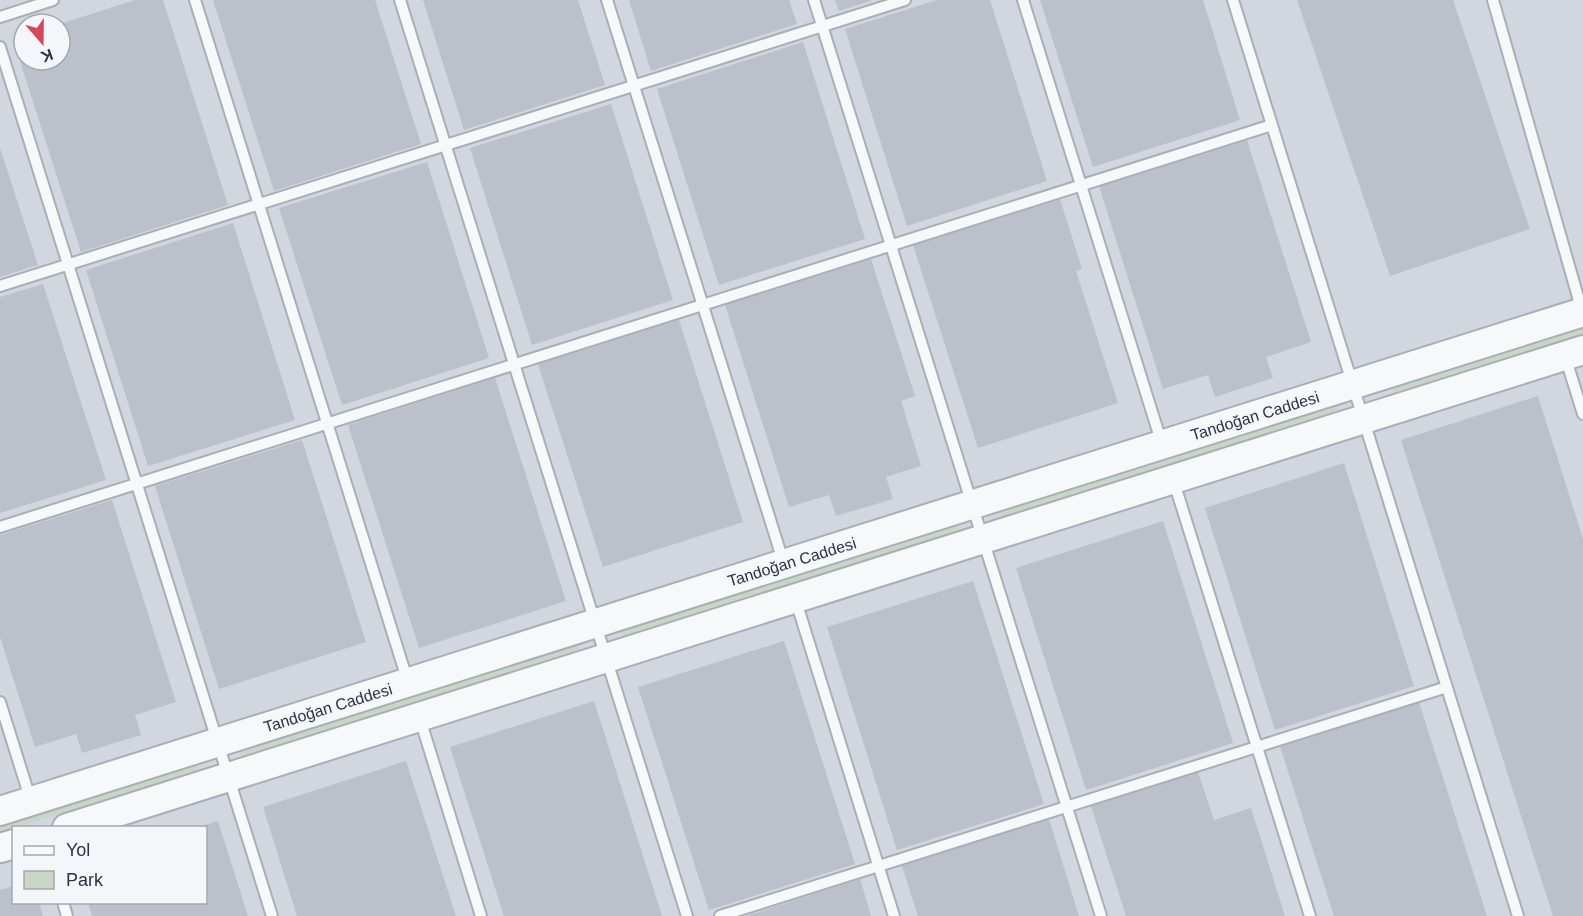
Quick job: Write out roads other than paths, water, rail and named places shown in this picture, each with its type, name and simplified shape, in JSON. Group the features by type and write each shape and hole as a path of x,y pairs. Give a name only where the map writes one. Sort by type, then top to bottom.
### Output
{"street":[{"name":"Tandoğan Caddesi","path":"0,811 1583,312"},
{"path":"73,826 1574,352"}],"lane":[{"path":"0,17 53,0"},
{"path":"195,0 408,682"},
{"path":"400,0 687,916"},
{"path":"607,0 784,564"},
{"path":"814,0 1101,916"},
{"path":"0,286 905,0"},
{"path":"1023,0 1162,445"},
{"path":"1233,0 1518,916"},
{"path":"1492,0 1583,312"},
{"path":"0,48 272,916"},
{"path":"0,527 1272,125"},
{"path":"1574,352 1583,414"},
{"path":"1173,479 1310,916"},
{"path":"794,598 894,916"},
{"path":"720,916 1448,687"},
{"path":"0,702 31,801"},
{"path":"419,717 482,916"}]}
